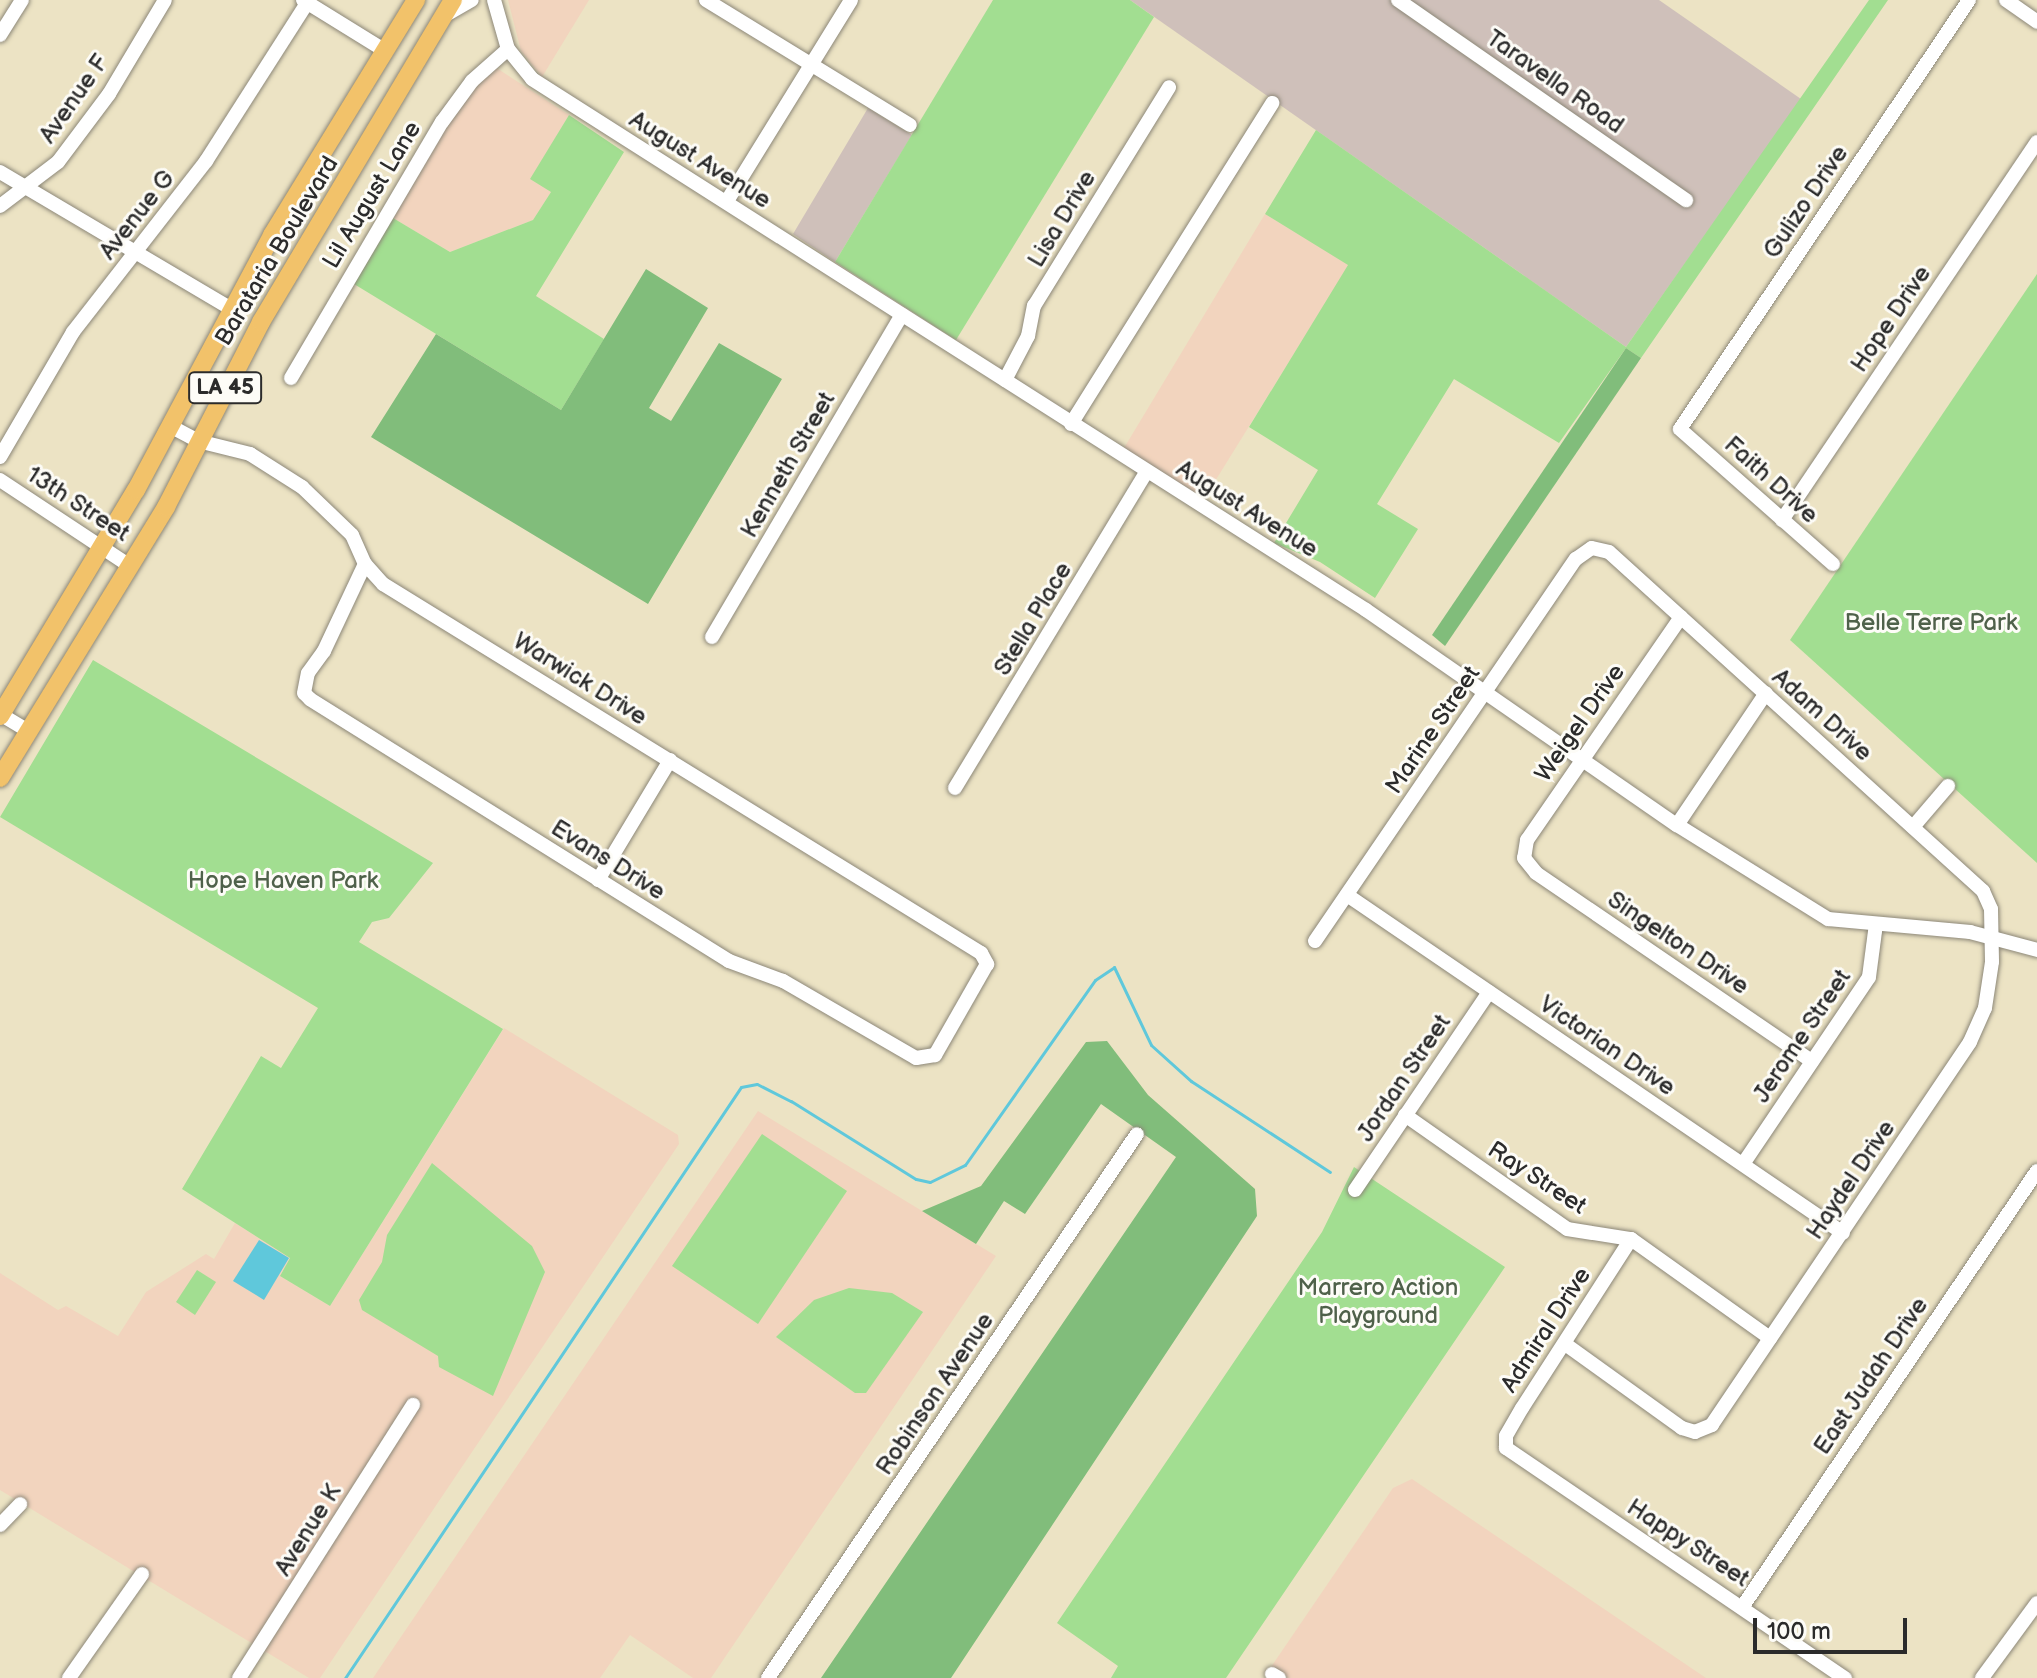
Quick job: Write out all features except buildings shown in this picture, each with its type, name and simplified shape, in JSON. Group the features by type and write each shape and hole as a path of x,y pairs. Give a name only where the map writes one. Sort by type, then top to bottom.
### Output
{"main road":[{"name":"Barataria Boulevard","path":"0,715 104,544 232,309 416,0"},
{"name":"Barataria Boulevard","path":"0,778 130,566 261,322 449,8"}],"street":[{"path":"0,35 22,0"},
{"name":"Avenue F","path":"0,206 58,162 109,94 165,0"},
{"path":"449,8 472,0"},
{"path":"706,0 910,125"},
{"path":"727,201 851,0"},
{"name":"Taravella Road","path":"1398,0 1686,200"},
{"name":"Gulizo Drive","path":"1680,429 1969,0"},
{"path":"2006,0 2037,22"},
{"path":"307,1 384,50"},
{"name":"Avenue G","path":"0,457 73,332 206,161 307,1"},
{"name":"August Avenue","path":"492,2 508,49 532,79 1366,610 1677,825 1828,919 1994,936 2037,950"},
{"name":"Lil August Lane","path":"291,378 442,122 472,81 508,49"},
{"name":"Lisa Drive","path":"1005,380 1028,336 1034,306 1169,87"},
{"path":"1071,424 1272,103"},
{"name":"Hope Drive","path":"1782,520 2037,142"},
{"path":"0,172 232,309"},
{"name":"Kenneth Street","path":"712,637 902,315"},
{"name":"Warwick Drive","path":"170,426 198,441 250,454 302,487 352,535 365,564 383,584 986,959 965,1010 935,1055 916,1058"},
{"name":"Faith Drive","path":"1680,429 1833,564"},
{"name":"Stella Place","path":"955,788 1146,472"},
{"name":"13th Street","path":"0,480 104,544 130,566"},
{"name":"Marine Street","path":"1315,941 1576,559 1592,548"},
{"name":"Adam Drive","path":"1592,548 1609,552 1983,891 1991,909 1994,936"},
{"name":"Evans Drive","path":"365,564 331,638 308,673 304,693 310,699 729,961 783,981 916,1058"},
{"name":"Weigel Drive","path":"1524,858 1527,840 1681,617"},
{"path":"1677,825 1766,693"},
{"path":"0,715 28,731"},
{"path":"598,880 670,760"},
{"path":"1913,827 1948,786"},
{"name":"Singelton Drive","path":"1524,858 1536,873 1812,1061"},
{"name":"Victorian Drive","path":"1347,895 1843,1233"},
{"name":"Jerome Street","path":"1743,1164 1869,977 1876,924"},
{"name":"Haydel Drive","path":"1565,1344 1682,1428 1704,1431 1719,1417 1970,1042 1985,1008 1994,936"},
{"name":"Jordan Street","path":"1355,1190 1489,992"},
{"name":"Ray Street","path":"1405,1115 1567,1229 1631,1239 1770,1338"},
{"name":"Robinson Avenue","path":"768,1678 1137,1134"},
{"name":"East Judah Drive","path":"1743,1606 2037,1171"},
{"name":"Admiral Drive","path":"1506,1448 1517,1417 1631,1239"},
{"name":"Avenue K","path":"239,1678 413,1405"},
{"name":"Happy Street","path":"1506,1448 1845,1678"},
{"path":"1,1520 20,1504"},
{"path":"69,1678 142,1574"},
{"path":"1982,1678 2037,1603"}],"shaded area":[{"path":"508,0 589,0 542,77 521,51"},
{"path":"1130,0 1659,0 1801,99 1626,347"},
{"path":"495,67 569,115 531,179 551,192 533,220 450,252 393,218 432,147 471,90"},
{"path":"868,108 912,135 835,262 793,234"},
{"path":"1265,214 1349,265 1204,499 1124,448"},
{"path":"504,1028 678,1135 679,1144 320,1678 309,1678 0,1490 0,1273 58,1310 66,1306 118,1336 146,1292 206,1254 214,1259 235,1223 290,1258 280,1276 330,1306"},
{"path":"758,1111 996,1256 711,1678 693,1678 630,1635 600,1678 373,1678"},
{"path":"1412,1479 1706,1678 1288,1678 1271,1667 1393,1488"}],"green space":[{"path":"993,0 1130,0 1154,17 956,340 835,262"},
{"path":"1869,0 1888,0 1641,358 1626,348 1559,443 1454,379 1377,504 1418,529 1375,598 1320,562 1274,543 1318,470 1249,427 1348,265 1265,214 1316,130 1626,347"},
{"path":"569,115 624,152 536,296 604,339 561,410 354,284 393,218 450,252 533,220 551,192 530,179"},
{"path":"646,269 708,308 649,408 671,421 719,343 782,379 648,604 371,437 436,334 561,410"},
{"name":"Belle Terre Park","path":"2037,274 2037,863 1790,640"},
{"path":"1626,348 1641,358 1445,646 1432,635"},
{"name":"Hope Haven Park","path":"93,660 433,863 389,918 372,922 359,942 503,1029 330,1306 280,1276 290,1258 182,1189 261,1056 281,1068 318,1008 0,817"},
{"path":"1107,1041 1148,1095 1255,1189 1257,1216 951,1678 821,1678 1176,1157 1101,1104 1025,1214 1004,1201 976,1244 922,1211 981,1186 1086,1042"},
{"path":"762,1134 847,1191 758,1324 672,1266"},
{"path":"432,1163 532,1246 545,1272 493,1396 439,1367 438,1356 362,1310 359,1300 382,1262 387,1235"},
{"name":"Marrero Action Playground","path":"1354,1167 1505,1267 1226,1678 1111,1678 1118,1666 1057,1623 1322,1232"},
{"path":"197,1270 216,1282 195,1315 176,1302"},
{"path":"849,1288 892,1293 923,1312 866,1393 855,1393 776,1337 814,1300"}],"water":[{"path":"259,1240 289,1258 264,1300 233,1281"}],"waterway":[{"path":"345,1678 741,1087 757,1084 791,1101 916,1179 930,1182 965,1165 1095,980 1114,967 1151,1045 1191,1081 1330,1172"}]}
